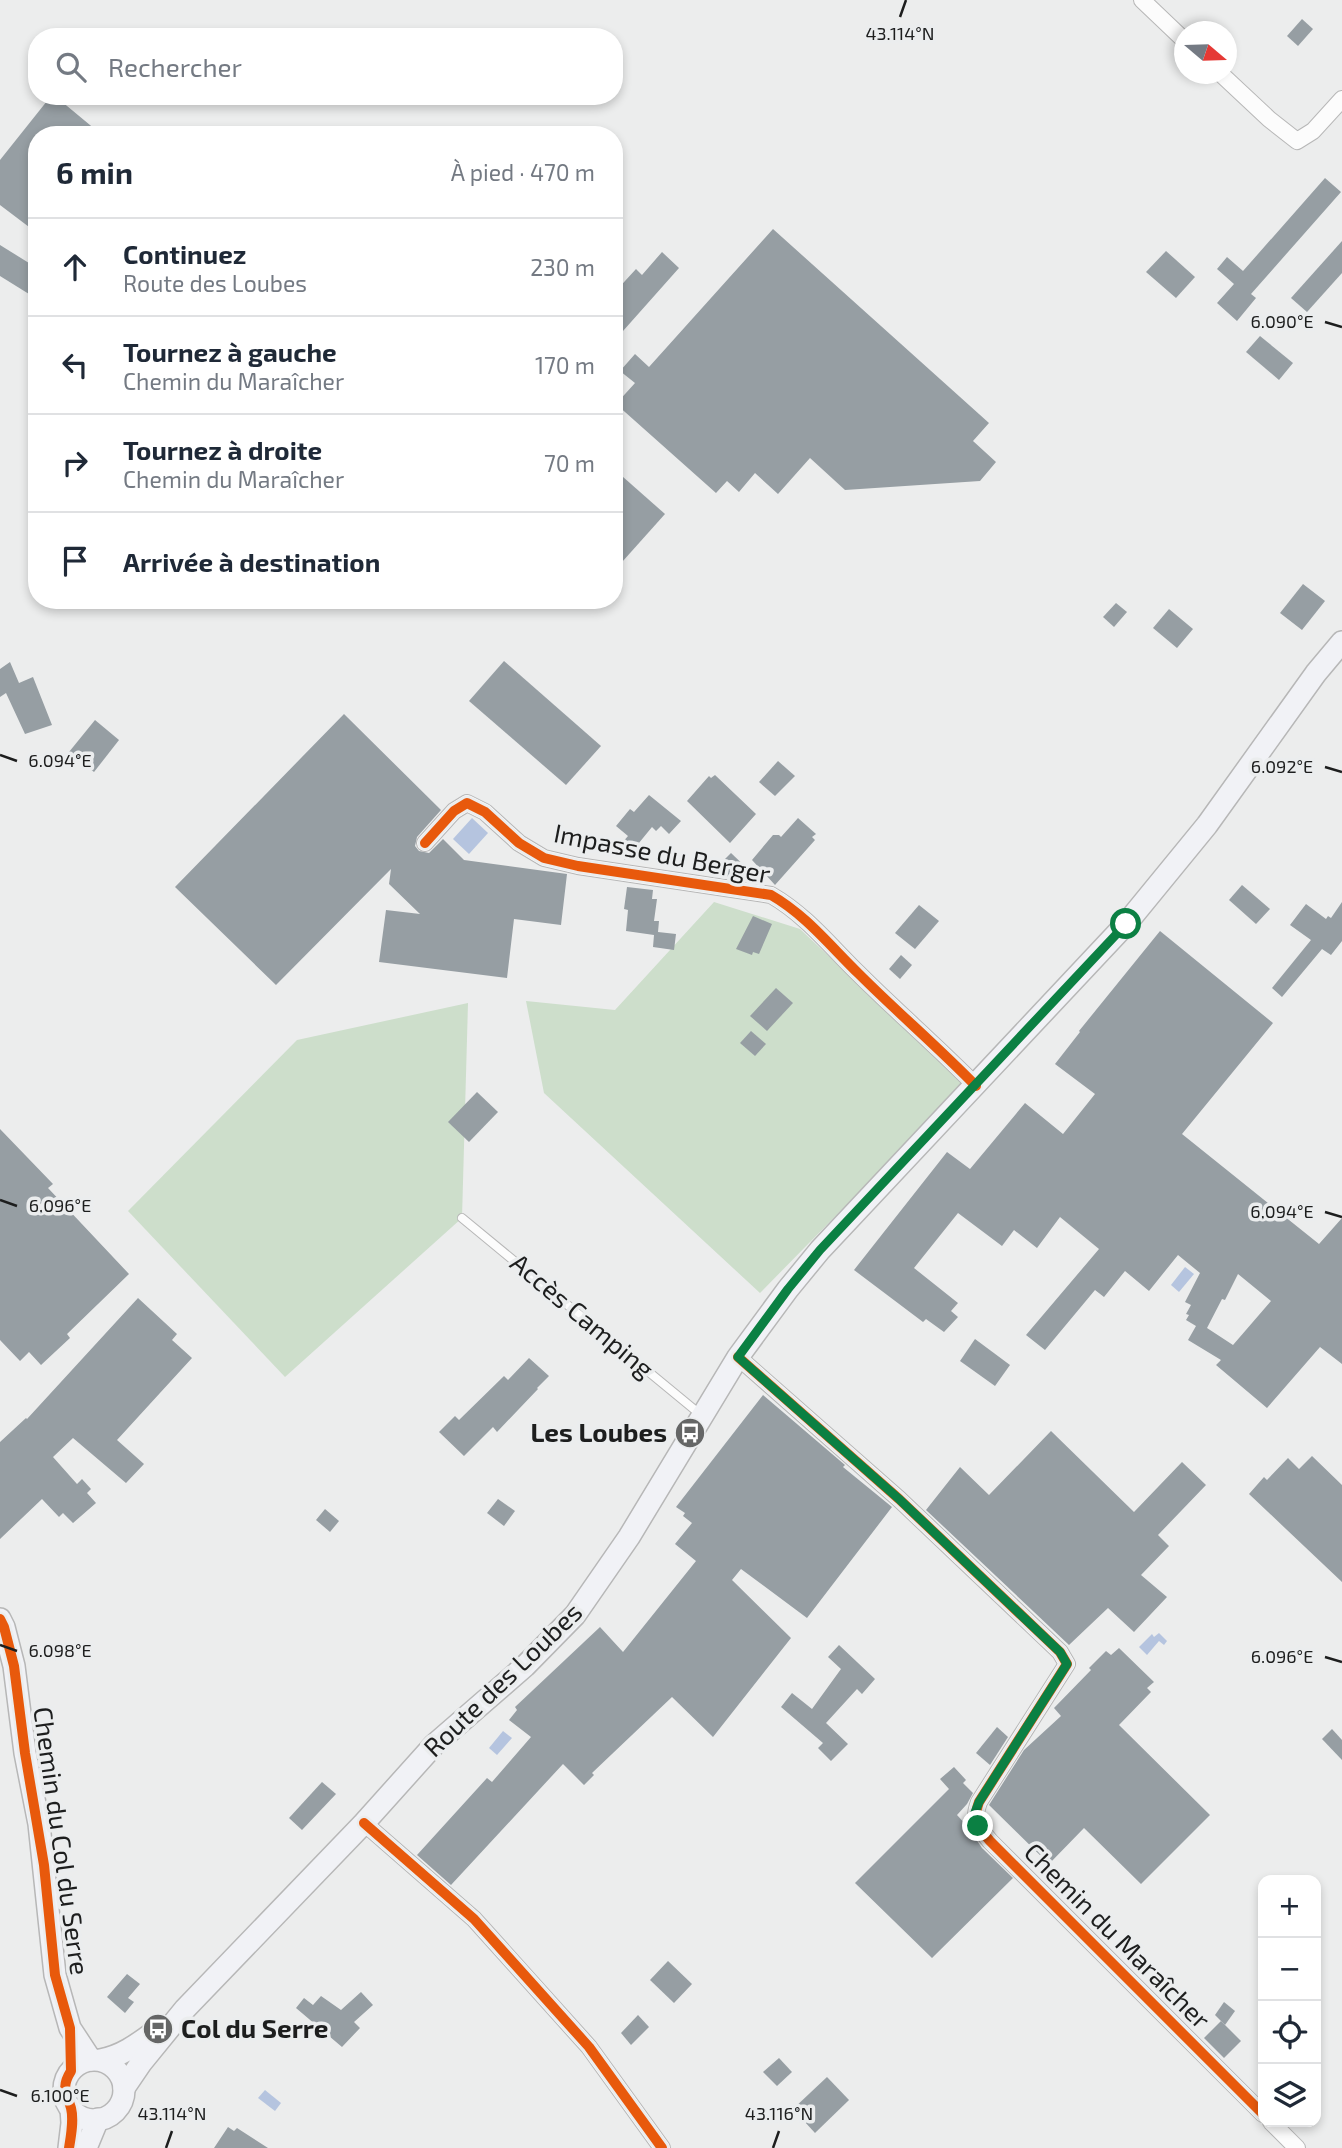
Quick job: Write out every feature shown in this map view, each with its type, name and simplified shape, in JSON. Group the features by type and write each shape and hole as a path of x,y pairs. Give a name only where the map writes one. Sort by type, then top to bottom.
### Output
{"main road":[{"name":"Route des Loubes","path":"124,2088 185,2009 364,1823 434,1745 533,1658 575,1615 629,1537 738,1357 788,1289 820,1250 1126,924 1207,825 1316,673 1342,642"},
{"name":"Chemin du Col du Serre","path":"0,1619 14,1666 44,1865 55,1975 70,2028 71,2071"},
{"name":"Route des Loubes","path":"95,2060 113,2058 132,2049 185,2009"},
{"name":"Chemin du Col du Serre","path":"70,2028 95,2060"},
{"path":"69,2148 71,2108 64,2089 71,2071 84,2062 95,2060 109,2063 117,2070 124,2088 120,2105 106,2117 86,2118 71,2108"},
{"path":"86,2148 98,2119"}],"street":[{"path":"1142,0 1174,30"},
{"path":"1232,84 1297,141 1313,131 1342,99"},
{"name":"Impasse du Berger","path":"425,844 454,811 467,803 485,812 519,843 544,858 578,866 771,895 808,922 860,976 976,1086"},
{"name":"Chemin du Maraîcher","path":"738,1357 880,1482 1060,1652 1067,1664 979,1802 974,1815 978,1826 999,1851 1258,2109"},
{"path":"364,1823 474,1919 589,2047 662,2148"},
{"path":"1276,2127 1297,2148"}],"lane":[{"name":"Accès Camping","path":"462,1217 701,1415"}],"green space":[{"path":"714,902 800,929 965,1084 760,1293 544,1093 526,1001 615,1010"},
{"path":"468,1003 462,1218 285,1377 128,1211 297,1040"}],"water":[{"path":"472,818 488,833 469,854 453,839"},
{"path":"1185,1267 1194,1274 1179,1292 1171,1285"},
{"path":"1159,1633 1167,1641 1164,1645 1159,1641 1147,1655 1139,1647 1152,1634 1154,1637"},
{"path":"503,1731 512,1738 497,1755 489,1748"},
{"path":"265,2090 281,2103 275,2111 258,2098"}],"building":[{"path":"1302,19 1313,29 1298,46 1287,36"},
{"path":"44,105 66,105 91,126 28,126 28,226 0,205 0,160"},
{"path":"1325,178 1341,192 1251,294 1256,298 1237,321 1217,303 1234,284 1217,269 1227,257 1243,271"},
{"path":"773,229 989,423 973,441 996,462 980,481 845,490 810,458 778,494 755,473 739,492 727,481 716,493 623,410 623,396 635,383 623,373 623,368 635,354 649,367"},
{"path":"1342,241 1342,273 1307,312 1291,298"},
{"path":"0,245 28,262 28,293 0,276"},
{"path":"1166,251 1195,277 1176,298 1146,272"},
{"path":"662,252 679,268 623,331 623,283 636,269 642,275"},
{"path":"1260,336 1293,363 1279,380 1246,352"},
{"path":"623,477 665,514 623,561"},
{"path":"1303,584 1325,601 1302,630 1280,613"},
{"path":"1116,603 1127,612 1114,627 1103,617"},
{"path":"1169,609 1193,629 1177,648 1153,628"},
{"path":"504,661 601,746 566,785 469,701"},
{"path":"10,662 19,683 33,677 52,725 25,734 6,693 0,697 0,669"},
{"path":"344,714 441,810 417,837 415,846 419,851 429,853 443,839 464,860 567,874 561,925 514,919 507,978 379,962 386,910 420,914 389,884 391,869 276,985 175,887"},
{"path":"95,720 119,740 94,772 69,752"},
{"path":"778,761 795,776 775,796 759,782"},
{"path":"715,775 756,814 730,843 687,801 709,776 711,778"},
{"path":"649,795 681,821 669,834 661,826 656,831 652,827 625,860 615,851 628,836 616,826 630,809 634,812"},
{"path":"798,818 816,834 812,837 815,840 775,885 752,860 773,835 781,837"},
{"path":"731,853 752,873 745,880 729,878 718,866"},
{"path":"1242,885 1270,909 1256,924 1229,900"},
{"path":"627,887 653,890 652,899 657,899 654,921 659,921 658,932 676,934 674,950 653,947 654,935 626,931 628,910 624,909"},
{"path":"1342,902 1342,941 1331,955 1322,949 1282,997 1272,988 1311,940 1290,925 1306,904 1326,919 1328,916 1331,918"},
{"path":"919,905 939,921 915,949 895,933"},
{"path":"753,916 772,924 759,954 753,952 752,955 736,949"},
{"path":"1160,931 1273,1023 1182,1134 1319,1244 1342,1218 1342,1364 1320,1347 1267,1408 1216,1365 1221,1360 1188,1340 1196,1326 1186,1320 1191,1305 1185,1302 1200,1273 1178,1255 1149,1291 1125,1271 1104,1297 1095,1290 1045,1350 1026,1335 1099,1249 1060,1217 1037,1248 1014,1230 1002,1246 958,1213 914,1268 958,1303 951,1311 958,1317 944,1332 926,1319 923,1322 854,1270 947,1152 970,1169 1025,1103 1063,1134 1095,1094 1055,1064","holes":["1238,1274 1271,1301 1233,1345 1207,1328"]},
{"path":"901,955 912,965 900,979 889,969"},
{"path":"776,988 793,1003 767,1031 750,1016"},
{"path":"751,1031 766,1044 755,1056 740,1043"},
{"path":"477,1092 498,1112 469,1142 448,1122"},
{"path":"0,1129 53,1184 48,1188 129,1274 67,1334 70,1338 41,1365 29,1352 20,1361 0,1340"},
{"path":"138,1298 177,1334 172,1340 192,1358 117,1440 144,1464 126,1483 73,1438 53,1457 77,1484 82,1479 91,1489 87,1493 96,1503 73,1523 63,1513 59,1517 42,1499 0,1539 0,1442 27,1419"},
{"path":"975,1339 1010,1365 995,1386 960,1361"},
{"path":"529,1358 549,1376 497,1432 493,1427 464,1456 439,1432 455,1416 459,1420 504,1376 508,1380"},
{"path":"763,1395 892,1507 807,1618 741,1569 732,1580 791,1638 713,1737 672,1697 592,1773 594,1775 584,1785 563,1764 451,1885 417,1855 487,1778 492,1782 531,1737 509,1720 517,1710 515,1707 600,1627 623,1652 696,1561 675,1544 692,1523 683,1516 685,1513 676,1507"},
{"path":"1051,1431 1134,1512 1182,1462 1206,1485 1158,1535 1169,1546 1141,1575 1167,1597 1134,1632 1108,1608 1069,1645 926,1510 960,1467 989,1495"},
{"path":"1312,1456 1342,1485 1342,1582 1249,1494 1264,1477 1267,1480 1288,1458 1299,1469"},
{"path":"498,1499 515,1511 504,1526 487,1513"},
{"path":"325,1509 339,1521 330,1532 316,1520"},
{"path":"839,1645 875,1679 862,1694 857,1689 826,1723 848,1744 831,1761 818,1748 823,1743 781,1707 792,1693 812,1709 841,1669 828,1657"},
{"path":"1119,1648 1154,1682 1147,1688 1151,1692 1119,1725 1210,1815 1141,1884 1084,1828 1049,1864 989,1805 1024,1750 1061,1716 1054,1708 1106,1651 1111,1655"},
{"path":"997,1727 1008,1737 990,1765 976,1753"},
{"path":"1332,1729 1342,1740 1342,1760 1322,1739"},
{"path":"954,1767 966,1780 963,1783 973,1793 957,1815 982,1848 1013,1878 932,1958 855,1883 949,1789 940,1779"},
{"path":"322,1782 336,1794 302,1830 289,1818"},
{"path":"668,1961 692,1984 674,2003 650,1980"},
{"path":"127,1974 140,1984 128,1998 134,2002 125,2013 107,1997"},
{"path":"361,1992 373,2005 354,2022 360,2028 342,2047 296,2008 304,1998 313,2005 321,1996 341,2010"},
{"path":"1224,2002 1235,2011 1225,2025 1215,2015"},
{"path":"638,2015 649,2027 631,2045 621,2033"},
{"path":"1221,2021 1241,2041 1224,2058 1204,2038"},
{"path":"779,2058 792,2072 777,2086 763,2072"},
{"path":"827,2077 849,2100 815,2133 793,2109"},
{"path":"228,2127 234,2131 237,2128 268,2148 214,2148"}],"cycle path":[{"path":"425,843 454,811 467,803 485,812 519,843 544,858 578,866 771,895 807,922 976,1086"},
{"path":"738,1357 899,1499 1060,1652 1067,1664 979,1802 977,1823 990,1841 1258,2109"},
{"path":"0,1619 14,1666 44,1865 55,1975 70,2028 71,2071 65,2086 72,2118 69,2148"},
{"path":"364,1823 474,1919 589,2047 662,2148"}],"place":[{"name":"Les Loubes","path":"690,1433"},
{"name":"Col du Serre","path":"158,2029"}],"route":[{"path":"978,1826 974,1815 979,1802 1067,1664 1060,1652 975,1570 843,1448 738,1357 820,1250 1126,924"}]}
